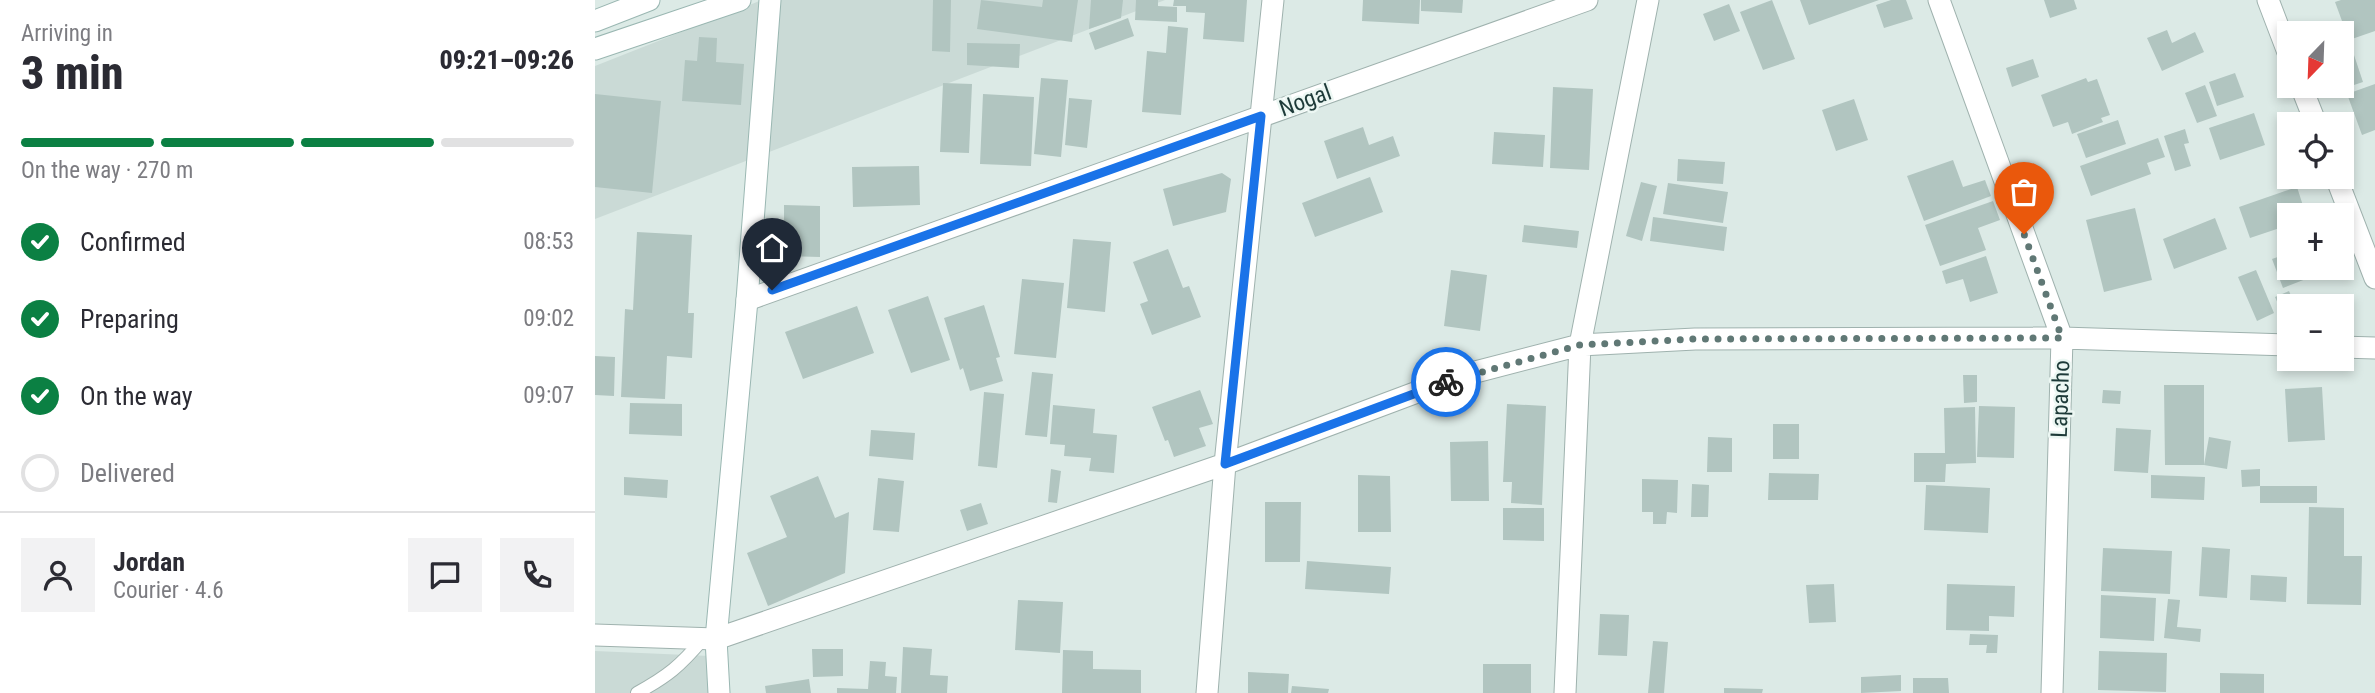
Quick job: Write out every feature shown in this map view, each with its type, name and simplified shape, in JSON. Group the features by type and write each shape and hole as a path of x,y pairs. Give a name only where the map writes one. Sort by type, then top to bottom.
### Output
{"street":[{"path":"595,21 649,0"},
{"path":"595,49 740,0"},
{"path":"719,693 709,639 747,299 770,0"},
{"path":"1207,693 1225,464 1273,0"},
{"name":"Nogal","path":"747,299 1587,0"},
{"path":"1565,693 1580,345 1648,0"},
{"name":"Lapacho","path":"1939,0 2062,338 2052,693"},
{"path":"2268,0 2277,24"},
{"path":"2341,189 2375,278"},
{"path":"595,635 709,639 1225,464 1460,376 1580,345 1695,339 2062,338 2277,345"},
{"path":"2354,347 2375,348"}],"lane":[{"path":"637,693 665,678 709,639"}],"shaded area":[{"path":"762,0 1165,0 595,219 595,66"},
{"path":"595,651 710,656 713,693 595,693"}],"building":[{"path":"933,0 951,0 950,52 932,51"},
{"path":"981,0 1042,7 1043,0 1078,0 1072,42 977,29"},
{"path":"1091,0 1123,0 1121,18 1089,29"},
{"path":"1136,0 1158,0 1158,6 1177,7 1177,22 1135,20"},
{"path":"1174,0 1247,0 1244,42 1203,39 1205,13 1186,12 1186,6 1173,6"},
{"path":"1363,0 1420,0 1419,24 1362,21"},
{"path":"1421,0 1463,0 1462,13 1421,11"},
{"path":"1772,0 1795,59 1763,70 1740,12"},
{"path":"1800,0 1879,0 1809,25"},
{"path":"1891,0 1906,0 1913,19 1884,28 1876,5"},
{"path":"2044,0 2074,0 2077,9 2050,18"},
{"path":"2375,0 2375,31 2354,38 2354,21 2342,21 2335,2"},
{"path":"1729,4 1740,31 1714,41 1703,14"},
{"path":"1128,18 1134,36 1095,50 1089,33"},
{"path":"1168,26 1188,28 1181,115 1142,112 1147,51 1166,53"},
{"path":"2167,30 2172,43 2195,32 2204,52 2162,71 2147,38"},
{"path":"699,37 717,38 716,62 744,64 741,105 682,101 685,60 697,61"},
{"path":"967,43 1020,44 1019,68 967,65"},
{"path":"2354,55 2363,82 2354,85"},
{"path":"2033,59 2039,77 2012,87 2006,68"},
{"path":"2235,73 2244,97 2217,106 2209,82"},
{"path":"1041,78 1068,80 1061,157 1034,154"},
{"path":"2086,78 2088,82 2097,79 2110,115 2101,118 2103,122 2072,134 2068,122 2053,127 2041,95"},
{"path":"943,83 972,84 969,153 940,152"},
{"path":"2375,84 2375,130 2362,135 2348,98 2354,98 2354,92"},
{"path":"2205,85 2217,116 2197,123 2185,93"},
{"path":"1553,87 1593,89 1589,170 1550,168"},
{"path":"595,94 661,101 652,193 595,187"},
{"path":"983,94 1034,97 1031,166 980,164"},
{"path":"1069,98 1092,100 1087,148 1065,145"},
{"path":"1854,99 1868,140 1836,151 1822,110"},
{"path":"2254,113 2265,145 2220,160 2209,128"},
{"path":"2118,120 2126,144 2086,158 2077,134"},
{"path":"1363,127 1369,145 1393,136 1400,156 1337,179 1324,141"},
{"path":"2185,129 2189,143 2184,144 2191,166 2175,171 2164,136"},
{"path":"1494,132 1545,135 1543,167 1492,164"},
{"path":"2158,138 2165,157 2147,163 2151,174 2091,196 2080,166"},
{"path":"1678,159 1725,162 1723,184 1677,181"},
{"path":"1953,160 1963,187 1985,180 1991,196 1924,221 1907,176"},
{"path":"919,166 920,205 853,207 852,167"},
{"path":"1222,173 1231,179 1226,212 1173,226 1163,189"},
{"path":"1370,177 1383,212 1315,237 1302,203"},
{"path":"1641,182 1657,186 1642,241 1626,236"},
{"path":"1668,183 1728,192 1723,223 1663,214"},
{"path":"2291,189 2298,189 2302,203 2277,203 2277,229 2250,238 2239,207"},
{"path":"1993,201 2000,220 1978,228 1986,250 1940,266 1925,225"},
{"path":"784,205 820,206 820,257 784,256"},
{"path":"2135,208 2152,280 2104,292 2086,220"},
{"path":"1653,217 1727,227 1724,251 1650,241"},
{"path":"2215,218 2227,249 2174,269 2163,239"},
{"path":"1524,225 1579,231 1577,248 1522,242"},
{"path":"637,232 692,235 688,313 694,313 692,358 667,356 665,399 621,397 625,309 633,310"},
{"path":"1073,239 1111,242 1105,312 1067,308"},
{"path":"1168,249 1183,288 1189,286 1201,317 1152,335 1140,304 1148,301 1133,262"},
{"path":"1986,256 1998,293 1970,302 1963,279 1946,284 1942,271"},
{"path":"2277,257 2277,272 2272,259"},
{"path":"1451,270 1487,275 1480,331 1444,326"},
{"path":"2256,270 2274,313 2257,321 2238,277"},
{"path":"1022,279 1064,283 1056,358 1014,354"},
{"path":"2280,280 2303,280 2283,288"},
{"path":"928,296 950,360 911,373 888,310"},
{"path":"984,305 1000,357 996,358 1003,381 970,391 963,368 960,370 944,318"},
{"path":"857,306 874,353 803,379 785,332"},
{"path":"595,356 615,357 614,396 595,395"},
{"path":"1032,372 1053,374 1047,437 1025,435"},
{"path":"1963,375 1977,375 1977,402 1964,403"},
{"path":"2164,385 2204,385 2204,465 2165,465"},
{"path":"2322,387 2325,440 2288,442 2285,389"},
{"path":"1200,390 1213,424 1199,428 1206,446 1174,457 1152,407"},
{"path":"2103,390 2121,391 2120,404 2102,403"},
{"path":"984,392 1004,394 997,468 978,466"},
{"path":"630,403 682,404 682,436 629,434"},
{"path":"1507,404 1546,406 1542,505 1511,503 1512,482 1503,482"},
{"path":"1053,405 1095,409 1093,433 1117,435 1114,473 1089,471 1091,458 1064,456 1065,445 1050,444"},
{"path":"1979,406 2015,407 2014,458 1977,457"},
{"path":"1975,407 1976,463 1946,464 1945,482 1914,482 1914,453 1945,453 1944,408"},
{"path":"1773,424 1799,424 1799,459 1773,459"},
{"path":"2116,428 2151,430 2148,473 2114,471"},
{"path":"871,430 915,433 913,460 869,456"},
{"path":"1708,437 1732,438 1732,472 1707,472"},
{"path":"2209,437 2231,441 2227,469 2204,465"},
{"path":"1488,441 1489,501 1451,501 1450,442"},
{"path":"1051,469 1061,471 1057,503 1048,502"},
{"path":"2260,469 2260,486 2242,487 2241,470"},
{"path":"1769,473 1819,474 1818,500 1768,500"},
{"path":"1358,475 1390,476 1391,532 1358,532"},
{"path":"2151,475 2205,477 2204,500 2151,498"},
{"path":"818,476 835,518 849,512 845,573 768,606 747,553 787,537 770,496"},
{"path":"624,477 668,480 667,498 624,495"},
{"path":"878,478 904,481 899,532 873,530"},
{"path":"1642,479 1678,480 1677,513 1667,512 1666,524 1653,524 1653,512 1642,512"},
{"path":"1692,484 1709,485 1708,517 1691,517"},
{"path":"1926,485 1990,488 1988,533 1924,530"},
{"path":"2260,486 2317,486 2317,503 2260,503"},
{"path":"1265,502 1301,502 1300,562 1265,562"},
{"path":"981,503 988,524 967,531 960,510"},
{"path":"2309,507 2344,508 2344,556 2362,556 2361,605 2307,604"},
{"path":"1503,508 1544,508 1544,541 1503,540"},
{"path":"2202,547 2230,549 2227,598 2199,596"},
{"path":"2103,548 2172,551 2170,594 2101,591"},
{"path":"1307,561 1391,567 1389,594 1305,589"},
{"path":"2251,575 2287,577 2286,602 2250,600"},
{"path":"1834,584 1836,622 1809,623 1806,585"},
{"path":"1947,584 2015,586 2014,617 1989,616 1989,631 1946,630"},
{"path":"2101,595 2156,598 2154,641 2100,638"},
{"path":"2168,599 2180,600 2177,627 2201,629 2200,642 2164,638"},
{"path":"1018,600 1063,602 1060,653 1015,650"},
{"path":"1600,614 1629,615 1627,656 1598,655"},
{"path":"1970,634 1998,635 1997,653 1986,653 1987,645 1969,645"},
{"path":"1653,641 1668,642 1664,693 1648,693"},
{"path":"903,647 932,649 930,675 948,676 947,693 901,693"},
{"path":"812,649 843,649 843,676 813,677"},
{"path":"1063,650 1093,651 1093,669 1141,670 1141,693 1062,693"},
{"path":"2099,651 2167,653 2166,692 2098,690"},
{"path":"870,661 886,662 885,676 897,677 896,693 837,693 837,688 868,689"},
{"path":"1483,664 1531,664 1531,693 1483,693"},
{"path":"1248,672 1289,674 1288,693 1248,693"},
{"path":"2220,673 2264,674 2264,693 2220,693"},
{"path":"1901,675 1901,691 1861,693 1861,677"},
{"path":"1913,678 1948,678 1949,693 1913,693"},
{"path":"809,679 811,693 766,693 765,686"},
{"path":"1292,686 1329,689 1328,693 1291,693"},
{"path":"1724,688 1763,689 1762,693 1724,693"}],"way so far":[{"path":"1446,382 1580,345 1695,339 2062,338 2024,234"}],"route":[{"path":"772,290 1261,116 1225,464 1446,382"}]}
